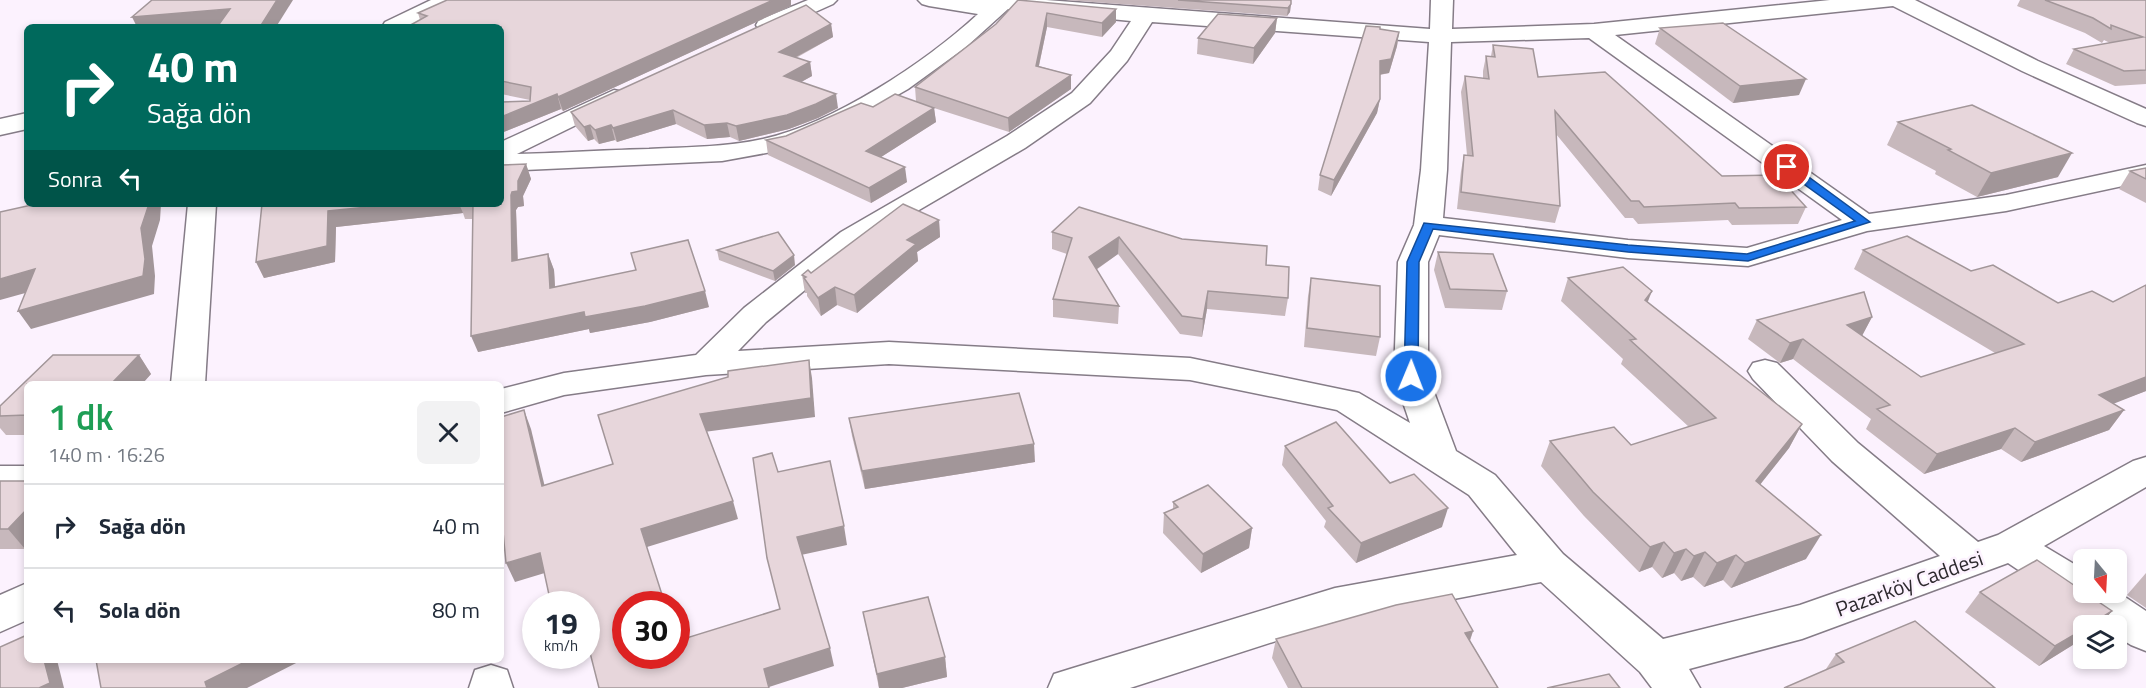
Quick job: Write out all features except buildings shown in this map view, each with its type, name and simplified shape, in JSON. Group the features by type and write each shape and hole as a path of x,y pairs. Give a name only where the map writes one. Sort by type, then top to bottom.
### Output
{"street":[{"path":"399,24 448,0"},
{"path":"747,35 826,0"},
{"path":"929,0 969,7 1001,3 1146,15 1216,10 1441,36 1594,31 1673,24 1787,5 1891,0"},
{"path":"1440,459 1411,376 1413,262 1428,225 1442,0"},
{"path":"1898,0 2030,66 2146,118"},
{"path":"1654,2 1673,24"},
{"path":"504,163 738,152 778,143 825,126 913,75 1001,3"},
{"path":"706,364 755,315 851,238 1016,142 1081,98 1119,56 1146,15"},
{"path":"1594,31 1864,222"},
{"path":"504,151 631,89"},
{"path":"0,127 24,122"},
{"path":"1428,225 1628,249 1748,257 1864,222 2006,203 2146,173"},
{"path":"188,381 202,207"},
{"path":"504,400 564,384 706,364 889,353 1190,369 1347,400 1482,485 1549,565 1667,673"},
{"path":"1765,371 1845,452 1972,560"},
{"name":"Pazarköy Caddesi","path":"1667,673 2012,546 2146,470"},
{"path":"0,480 24,480"},
{"path":"2012,546 2073,585"},
{"path":"1070,688 1335,605 1549,565"},
{"path":"0,615 24,602"},
{"path":"2101,603 2146,633"}],"route":[{"path":"1411,376 1413,262 1428,225 1628,249 1748,257 1864,222 1787,167"}]}
